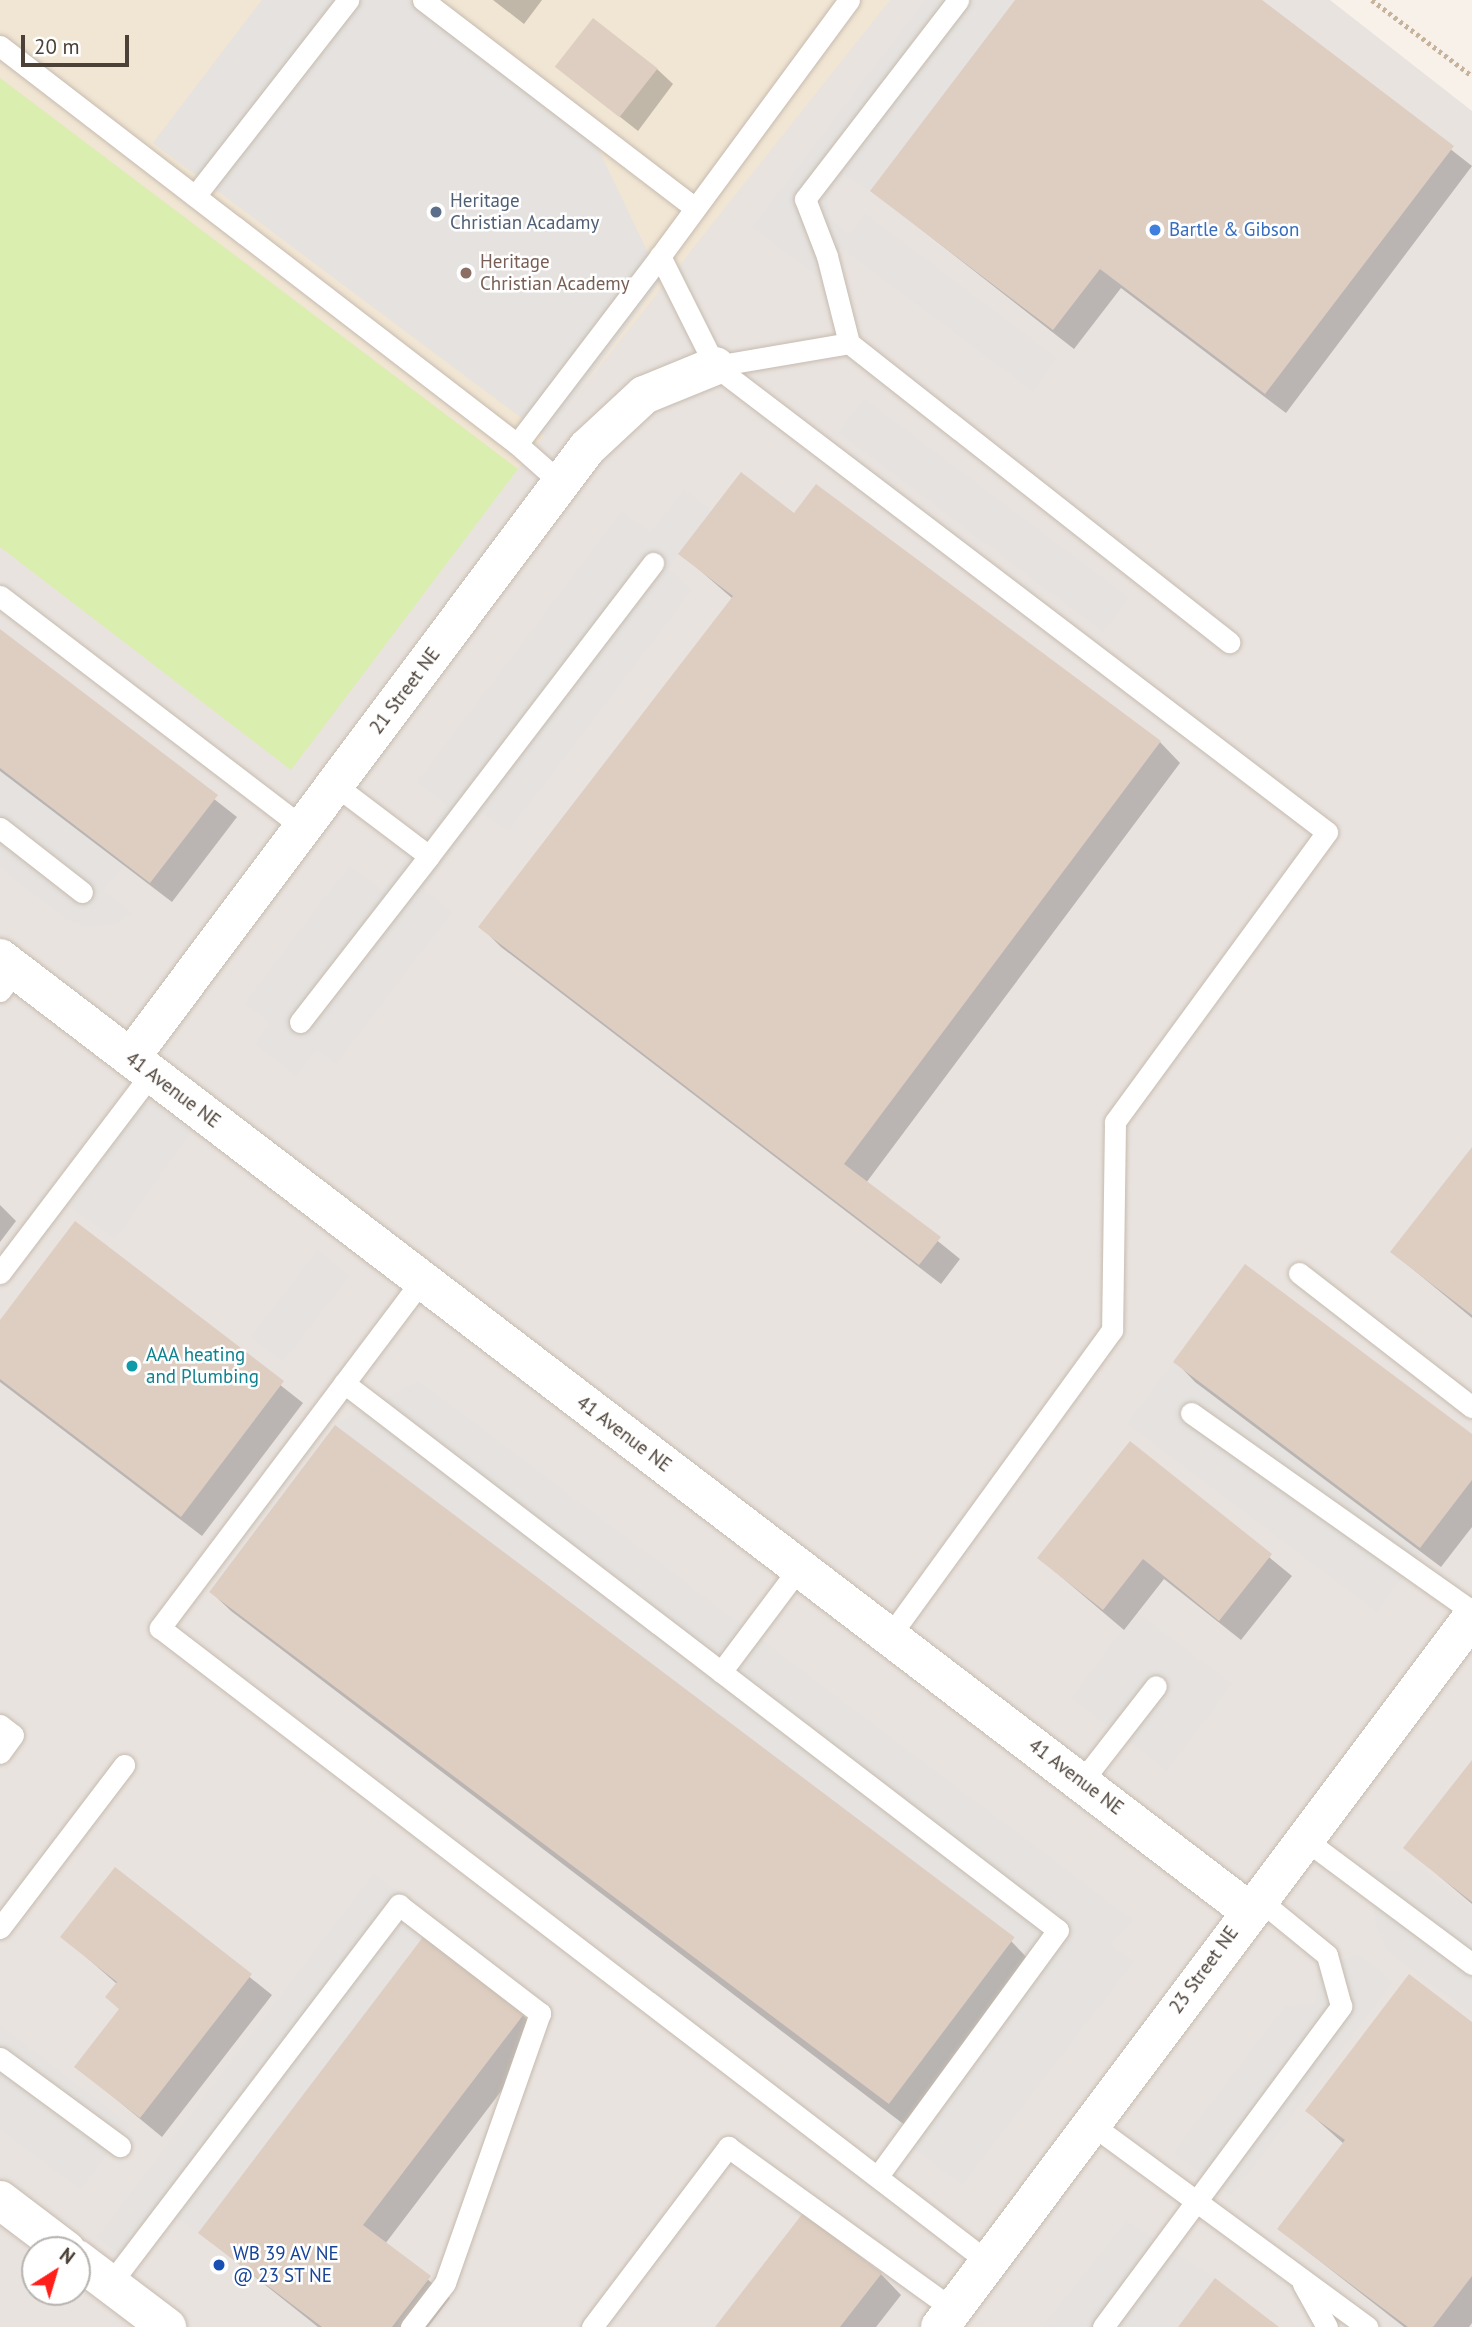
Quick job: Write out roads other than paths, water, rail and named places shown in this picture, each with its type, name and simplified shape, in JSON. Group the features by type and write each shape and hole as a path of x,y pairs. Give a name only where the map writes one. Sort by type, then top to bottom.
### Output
{"street":[{"name":"21 Street NE","path":"141,1065 303,828 587,449 644,395 715,366"},
{"name":"41 Avenue NE","path":"5,973 141,1065 890,1637 1082,1781 1253,1904"},
{"name":"23 Street NE","path":"947,2318 1253,1904 1472,1617"},
{"path":"0,2200 48,2236"},
{"path":"91,2270 150,2322"}],"lane":[{"path":"195,197 348,0"},
{"path":"424,0 695,208"},
{"path":"517,444 849,0"},
{"path":"958,0 806,199 827,256 849,343 1230,642"},
{"path":"0,46 517,444 561,483"},
{"path":"660,256 715,366 1328,832 1115,1122 1112,1330 890,1637"},
{"path":"715,366 849,343"},
{"path":"300,1022 653,564"},
{"path":"0,596 303,828"},
{"path":"335,785 429,856"},
{"path":"0,828 82,892"},
{"path":"0,1273 141,1065"},
{"path":"1299,1273 1472,1407"},
{"path":"422,1280 160,1628 988,2262"},
{"path":"344,1383 1058,1930 878,2176"},
{"path":"1191,1413 1472,1611"},
{"path":"721,1672 799,1568"},
{"path":"1082,1781 1156,1686"},
{"path":"0,1725 13,1735 0,1752"},
{"path":"0,1928 124,1765"},
{"path":"1303,1838 1472,1964"},
{"path":"1103,2327 1341,2006 1327,1955 1253,1904"},
{"path":"110,2284 399,1905 540,2013 445,2283 411,2327"},
{"path":"0,2058 120,2147"},
{"path":"1091,2124 1367,2327"},
{"path":"592,2327 729,2147 947,2318"},
{"path":"1298,2276 1327,2327"}],"place":[{"name":"Heritage Christian Acadamy","path":"436,212"},
{"name":"Bartle & Gibson","path":"1155,230"},
{"name":"Heritage Christian Academy","path":"466,273"},
{"name":"AAA heating and Plumbing","path":"132,1366"},
{"name":"WB 39 AV NE @ 23 ST NE","path":"219,2265"}]}
